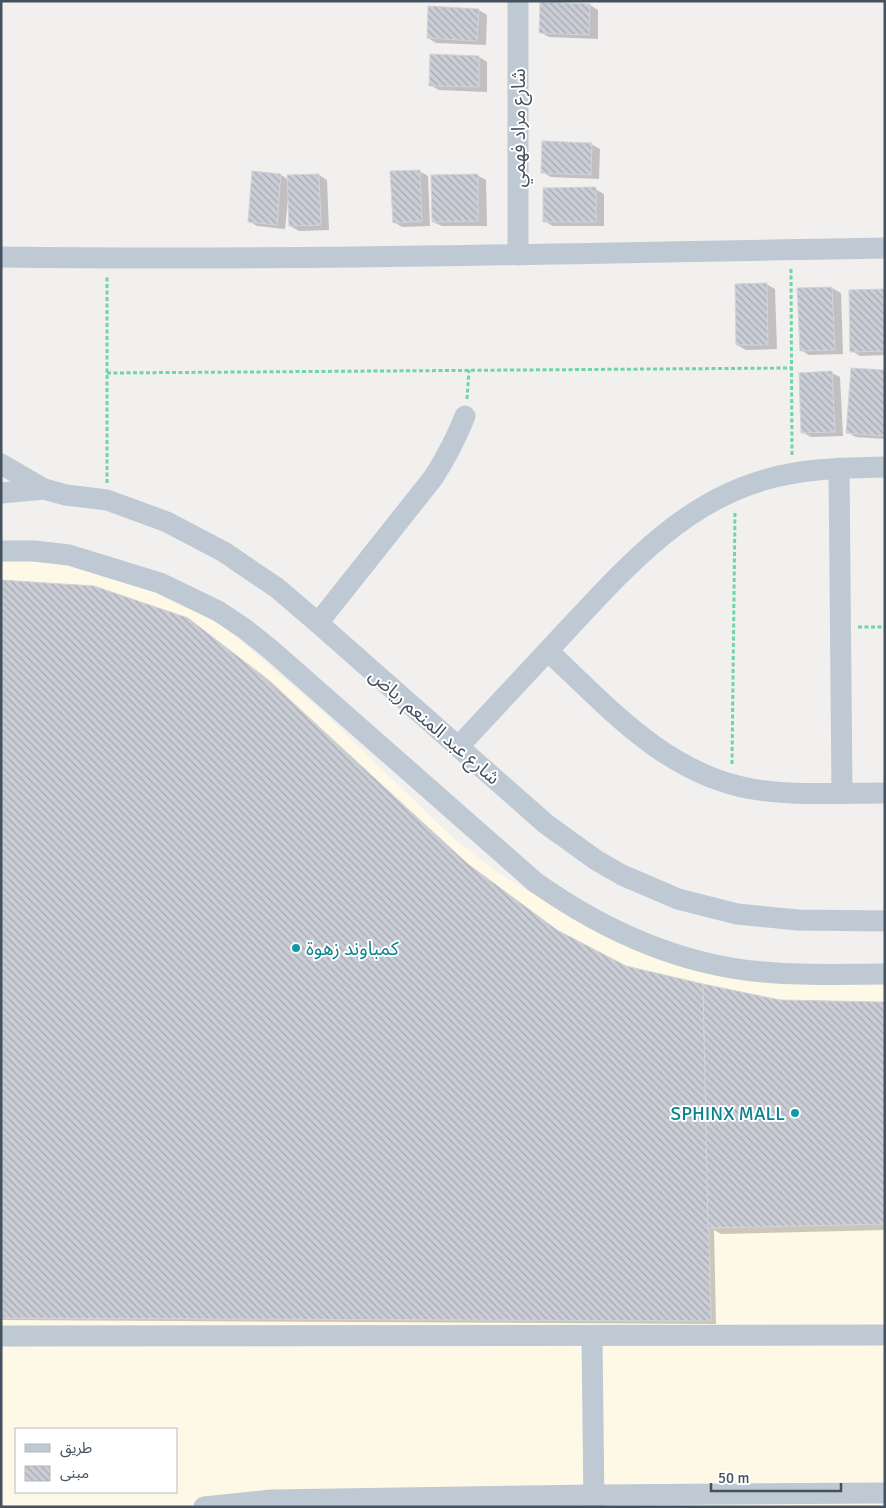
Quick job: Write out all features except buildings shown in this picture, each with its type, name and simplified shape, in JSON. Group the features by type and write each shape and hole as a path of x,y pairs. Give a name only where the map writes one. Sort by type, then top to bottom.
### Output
{"street":[{"name":"شارع مراد فهمي","path":"518,1 518,255"},
{"path":"1,257 518,255 885,248"},
{"path":"318,623 433,478 450,452 465,416"},
{"path":"1,464 44,489"},
{"path":"459,746 645,550 684,519 709,503 735,490 763,480 792,473 839,468 885,467"},
{"path":"839,468 842,793"},
{"name":"شارع عبد المنعم رياض","path":"1,493 44,489 66,495 107,500 167,522 224,552 270,583 318,623 570,843 596,860 650,888 708,908 745,915 798,920 885,921"},
{"path":"1,550 34,550 68,555 160,583 218,611 246,629 270,649 535,882 594,920 626,936 666,952 726,968 796,975 885,974"},
{"path":"548,651 662,753 708,777 732,785 773,792 885,793"},
{"path":"1,1336 885,1335"},
{"path":"592,1336 594,1501"},
{"path":"204,1507 272,1500 594,1501 885,1493"}],"path":[{"path":"791,249 792,473"},
{"path":"107,258 107,500"},
{"path":"107,372 792,368"},
{"path":"465,416 469,370"},
{"path":"732,785 735,490"},
{"path":"841,627 885,627"}],"shaded area":[{"name":"كمباوند زهوة","path":"1,556 86,558 217,620 324,713 453,838 500,874 561,911 703,958 885,975 885,1507 1,1507"}],"place":[{"name":"كمباوند زهوة","path":"296,948"},
{"name":"SPHINX MALL","path":"795,1113"}]}
